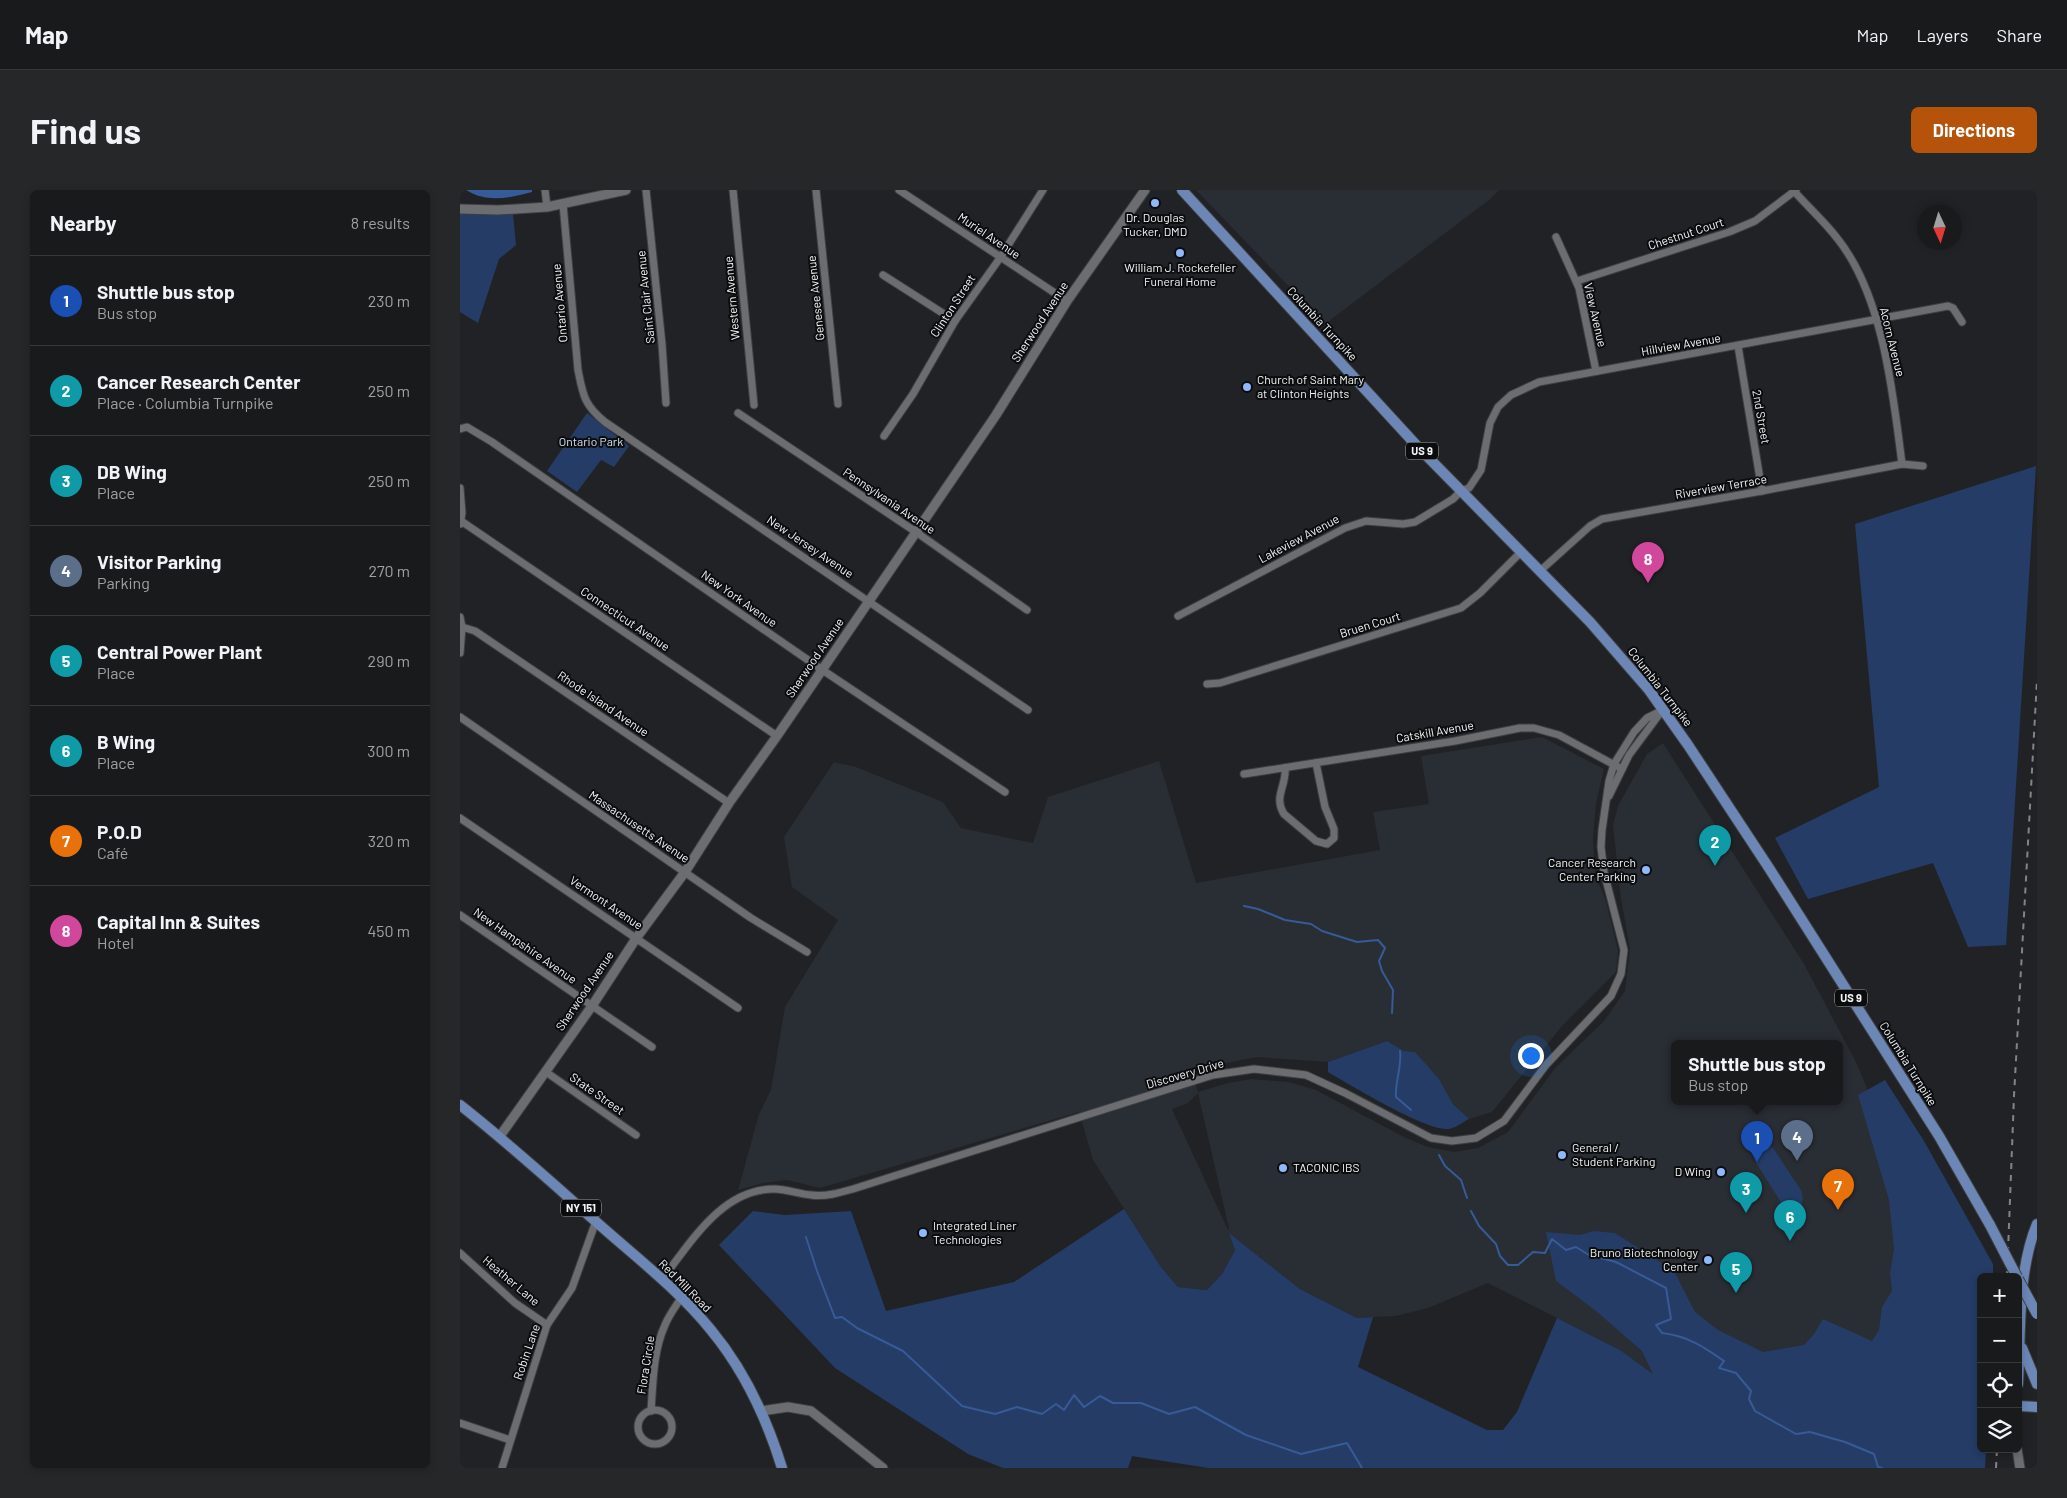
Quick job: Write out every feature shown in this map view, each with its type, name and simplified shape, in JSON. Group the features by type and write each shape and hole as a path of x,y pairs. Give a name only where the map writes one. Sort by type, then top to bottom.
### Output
{"main road":[{"name":"Columbia Turnpike","path":"1182,190 1461,491 1601,634 1663,710 1699,761 1803,921 1949,1153 2015,1273"},
{"name":"Red Mill Road","path":"460,1105 500,1136 681,1298 720,1343 739,1369 762,1411"},
{"path":"2022,1318 2025,1268 2029,1248 2037,1225"},
{"name":"Columbia Turnpike","path":"2022,1286 2037,1314"},
{"path":"2022,1348 2037,1384"},
{"path":"2022,1406 2037,1407"},
{"name":"NY 151","path":"762,1411 782,1468"}],"street":[{"path":"546,190 547,207"},
{"path":"460,209 498,210 547,207 626,190"},
{"name":"Saint Clair Avenue","path":"646,190 662,344 666,403"},
{"name":"Western Avenue","path":"733,190 754,404"},
{"name":"Genesee Avenue","path":"816,190 838,404"},
{"name":"Muriel Avenue","path":"899,190 1067,301"},
{"name":"Clinton Street","path":"884,436 913,394 955,321 1000,258 1042,190"},
{"name":"Sherwood Avenue","path":"500,1136 592,1006 636,938 685,872 729,803 777,736 996,415 1067,301 1145,190"},
{"name":"Chestnut Court","path":"1577,281 1755,221 1795,191"},
{"name":"Acorn Avenue","path":"1795,191 1837,238 1851,258 1862,280 1877,320 1892,394 1902,464"},
{"name":"Ontario Avenue","path":"563,204 578,370 585,399"},
{"name":"View Avenue","path":"1556,237 1577,281 1582,297 1596,371"},
{"path":"883,275 955,321"},
{"name":"Hillview Avenue","path":"1461,491 1469,488 1474,483 1481,470 1493,416 1505,399 1516,391 1539,382 1948,306 1953,308 1962,322"},
{"name":"2nd Street","path":"1738,346 1762,491"},
{"name":"New Jersey Avenue","path":"585,399 590,410 605,422 1028,710"},
{"name":"Pennsylvania Avenue","path":"738,413 916,532 1027,610"},
{"name":"New York Avenue","path":"460,429 467,428 492,442 821,669 1005,792"},
{"name":"Riverview Terrace","path":"1540,571 1584,532 1602,519 1902,464 1923,466"},
{"path":"460,488 462,513 460,523"},
{"name":"Lakeview Avenue","path":"1178,616 1345,528 1366,521 1402,524 1415,522 1453,499 1461,491"},
{"name":"Connecticut Avenue","path":"460,523 777,736"},
{"name":"Bruen Court","path":"1207,684 1220,683 1461,608 1480,593 1521,552"},
{"path":"460,617 462,626 460,653"},
{"name":"Rhode Island Avenue","path":"462,626 475,631 729,803"},
{"name":"Discovery Drive","path":"662,1279 715,1214 733,1200 746,1194 775,1189 813,1196 826,1196 1213,1075 1254,1069 1306,1075 1431,1138 1452,1141 1476,1138 1504,1121 1513,1112 1551,1059 1610,996 1621,974 1624,950 1604,872 1601,847 1606,804 1614,764 1634,732 1647,718 1663,710"},
{"name":"Discovery Drive","path":"1606,804 1637,742 1663,710"},
{"name":"Massachusetts Avenue","path":"460,717 751,918 807,952"},
{"name":"Catskill Avenue","path":"1244,774 1456,741 1520,728 1534,728 1559,734 1622,769"},
{"path":"1284,768 1285,772 1280,796 1281,809 1316,841 1327,844 1334,838 1334,829 1325,808 1316,763"},
{"name":"Vermont Avenue","path":"460,818 738,1008"},
{"name":"New Hampshire Avenue","path":"460,915 652,1047"},
{"name":"State Street","path":"546,1072 636,1135"},
{"name":"Robin Lane","path":"502,1468 548,1324 572,1288 596,1221"},
{"name":"Heather Lane","path":"460,1253 515,1302 548,1324"},
{"name":"Flora Circle","path":"651,1411 654,1370 661,1336 665,1324 681,1298"},
{"path":"762,1411 788,1407 811,1411 883,1468"},
{"name":"Flora Circle","path":"651,1411 662,1412 670,1419 672,1424 670,1435 662,1443 646,1442 639,1433 641,1417 651,1411"},
{"path":"460,1423 510,1440"},
{"path":"2018,1453 2020,1468"}],"shaded area":[{"path":"466,190 532,190 532,192 515,196 490,198 482,197"},
{"path":"1196,190 1499,190 1489,200 1325,324"},
{"path":"1542,737 1604,769 1596,803 1593,838 1595,874 1606,901 1618,951 1616,972 1563,1025 1492,1112 1469,1119 1453,1104 1439,1079 1404,1051 1387,1041 1328,1062 1257,1057 1191,1070 1198,1092 1228,1083 1251,1079 1289,1082 1316,1090 1404,1137 1428,1147 1454,1152 1478,1148 1508,1132 1556,1067 1604,1021 1625,991 1630,949 1621,899 1613,825 1618,806 1647,754 1663,743 1804,964 1856,1062 1932,1242 1938,1327 1780,1468 1620,1350 1488,1283 1428,1308 1396,1316 1357,1318 1300,1289 1230,1234 1235,1250 1222,1274 1207,1290 1178,1287 1161,1267 1093,1160 1079,1112 820,1188 787,1180 763,1183 738,1190 759,1114 771,1090 785,1007 838,920 792,887 784,837 834,762 856,767 943,802 961,828 1033,843 1048,797 1159,761 1196,883 1380,850 1373,812 1429,804 1421,756","holes":["1198,1093 1229,1229 1172,1109 1188,1103"]}],"green space":[{"path":"460,214 513,214 516,245 499,259 478,323 460,312"},
{"name":"Ontario Park","path":"587,413 629,446 614,467 601,460 577,492 547,471"},
{"path":"2036,466 2006,945 1968,947 1933,863 1808,899 1775,838 1879,787 1855,524"},
{"path":"1387,1041 1404,1051 1415,1052 1439,1079 1453,1104 1469,1119 1450,1129 1422,1122 1388,1106 1328,1072 1328,1062"},
{"path":"1885,1080 1924,1141 1993,1264 1993,1273 1977,1273 1977,1453 1986,1453 1985,1468 1208,1468 1132,1456 1128,1468 1003,1468 968,1454 835,1368 719,1245 753,1211 785,1215 851,1211 886,1311 1014,1282 1124,1209 1161,1267 1178,1287 1207,1290 1222,1274 1235,1250 1229,1233 1300,1289 1357,1318 1373,1317 1358,1367 1487,1430 1503,1430 1517,1412 1557,1318 1620,1350 1653,1374 1642,1351 1596,1311 1556,1281 1546,1232 1580,1235 1594,1231 1615,1233 1674,1271 1695,1312 1718,1330 1763,1352 1804,1345 1814,1334 1823,1319 1872,1341 1879,1330 1882,1307 1892,1291 1890,1273 1894,1249 1889,1200 1858,1095"},
{"path":"1767,1146 1773,1148 1801,1190 1802,1202 1796,1209 1788,1210 1784,1207 1755,1161 1758,1151"}],"waterway":[{"path":"1244,906 1258,909 1285,920 1311,924 1322,931 1357,942 1378,940 1385,948 1379,961 1382,971 1393,990 1392,1013"},
{"path":"1400,1051 1396,1097 1411,1110"},
{"path":"1439,1155 1445,1166 1461,1180 1467,1198"},
{"path":"1471,1211 1479,1226 1496,1244 1500,1256 1508,1265 1518,1265 1533,1252 1545,1253 1552,1239 1566,1250 1576,1247 1589,1255 1616,1262 1666,1288 1671,1319 1656,1325 1662,1333 1688,1339 1724,1361 1719,1368 1736,1373 1751,1391 1749,1399 1755,1411 1796,1434 1810,1432 1845,1442 1874,1454 1878,1467 1882,1468"},
{"path":"806,1237 835,1318 842,1317 857,1328 903,1351 962,1406 995,1414 1017,1407 1042,1414 1056,1404 1064,1410 1074,1395 1084,1407 1100,1396 1113,1403 1141,1403 1169,1414 1195,1407 1246,1435 1301,1454 1347,1443 1362,1468"}],"railway":[{"path":"2007,1273 2014,1096 2037,680"},
{"path":"1996,1468 1997,1453"}],"place":[{"name":"Dr. Douglas Tucker, DMD","path":"1155,203"},
{"name":"William J. Rockefeller Funeral Home","path":"1180,253"},
{"name":"Church of Saint Mary at Clinton Heights","path":"1247,387"},
{"name":"Capital Inn & Suites","path":"1648,583"},
{"name":"Cancer Research Center","path":"1715,866"},
{"name":"Cancer Research Center Parking","path":"1646,870"},
{"name":"General / Student Parking","path":"1562,1155"},
{"name":"Visitor Parking","path":"1797,1161"},
{"name":"Shuttle bus stop","path":"1757,1162"},
{"name":"TACONIC IBS","path":"1283,1168"},
{"name":"D Wing","path":"1721,1172"},
{"name":"P.O.D","path":"1838,1210"},
{"name":"DB Wing","path":"1746,1213"},
{"name":"Integrated Liner Technologies","path":"923,1233"},
{"name":"B Wing","path":"1790,1241"},
{"name":"Bruno Biotechnology Center","path":"1708,1260"},
{"name":"Central Power Plant","path":"1736,1293"}]}
